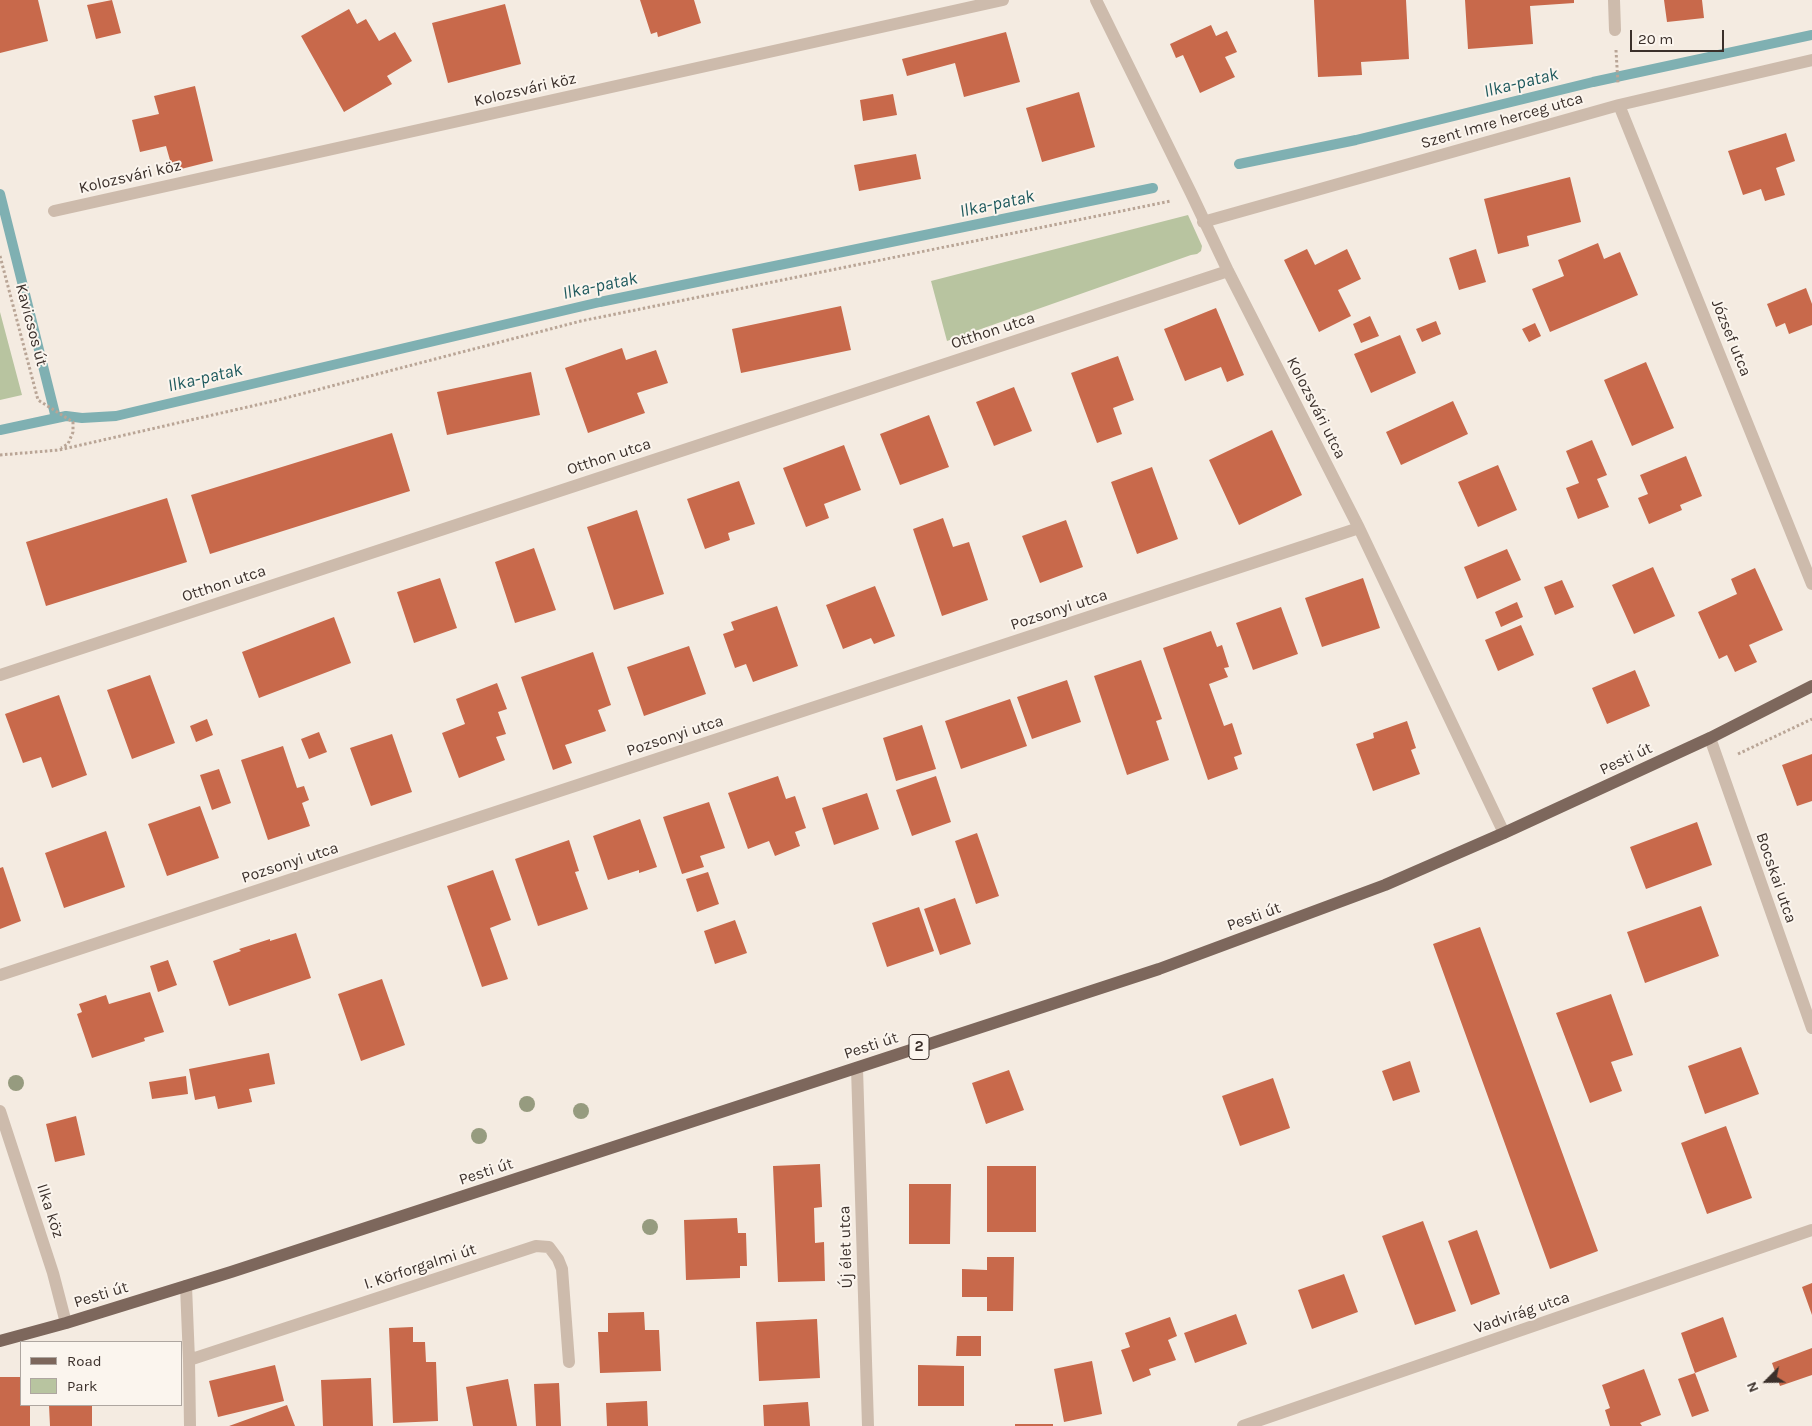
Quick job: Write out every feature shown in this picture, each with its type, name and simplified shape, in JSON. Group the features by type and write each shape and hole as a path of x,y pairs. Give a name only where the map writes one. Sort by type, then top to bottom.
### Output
{"main road":[{"name":"Pesti út","path":"0,1341 186,1286 1168,966 1385,886 1710,738 1812,686"}],"street":[{"name":"Kolozsvári köz","path":"54,211 1004,0"},
{"name":"Kolozsvári utca","path":"1096,0 1228,271 1359,528 1504,833"},
{"path":"1614,0 1615,30"},
{"name":"Szent Imre herceg utca","path":"1204,222 1619,105 1812,60"},
{"name":"József utca","path":"1619,105 1812,584"},
{"name":"Otthon utca","path":"0,675 1228,271"},
{"name":"Pozsonyi utca","path":"0,975 1359,528"},
{"name":"Bocskai utca","path":"1710,738 1812,1028"},
{"name":"Új élet utca","path":"857,1068 868,1426"},
{"name":"Ilka köz","path":"0,1111 53,1273 66,1323"},
{"name":"Vadvirág utca","path":"1243,1426 1812,1230"},
{"name":"I. Körforgalmi út","path":"189,1360 536,1246 549,1247 558,1259 562,1269 569,1362"},
{"path":"186,1286 190,1426"}],"path":[{"path":"1615,30 1618,89"},
{"path":"0,456 59,450 274,401 581,321 1192,196"},
{"name":"Kavicsos út","path":"0,256 38,400 73,422 73,432 68,444 59,450"},
{"path":"1719,763 1812,719"}],"green space":[{"path":"1188,215 1202,246 1201,251 1197,254 947,341 931,281"},
{"path":"0,312 22,395 0,400"}],"building":[{"path":"0,0 38,0 48,41 0,53"},
{"path":"112,0 121,33 96,39 87,5"},
{"path":"640,0 694,0 701,23 658,37 657,32 651,34"},
{"path":"1314,0 1406,0 1409,59 1361,62 1362,75 1318,77"},
{"path":"1465,0 1574,0 1574,3 1530,6 1533,44 1468,49"},
{"path":"1664,0 1702,0 1704,18 1667,22"},
{"path":"505,4 521,64 448,83 432,23"},
{"path":"349,9 357,24 366,19 379,41 395,32 412,61 387,76 392,84 344,112 301,36"},
{"path":"1211,25 1216,36 1227,31 1237,52 1225,57 1235,77 1200,93 1183,55 1176,58 1170,44"},
{"path":"1006,32 1020,82 964,97 955,63 907,76 902,59"},
{"path":"195,86 213,161 173,171 166,146 140,152 132,120 159,114 154,96"},
{"path":"1079,92 1095,147 1042,162 1026,108"},
{"path":"893,94 897,115 863,121 860,100"},
{"path":"1786,133 1795,161 1776,168 1785,195 1765,201 1761,189 1743,195 1728,151"},
{"path":"916,154 921,179 859,191 854,165"},
{"path":"1570,177 1581,222 1527,236 1529,246 1498,254 1484,199"},
{"path":"1598,243 1604,259 1620,252 1638,295 1550,332 1532,289 1564,276 1558,260"},
{"path":"1307,249 1315,265 1347,249 1361,279 1338,290 1351,316 1319,332 1284,260"},
{"path":"1476,249 1486,282 1459,290 1449,258"},
{"path":"1806,288 1812,304 1812,325 1789,334 1785,323 1776,327 1767,304"},
{"path":"841,306 851,350 741,373 732,329"},
{"path":"1216,308 1244,375 1227,382 1221,367 1185,381 1164,329"},
{"path":"1370,316 1379,336 1361,343 1353,324"},
{"path":"1436,321 1441,334 1422,342 1416,329"},
{"path":"1535,323 1541,336 1529,342 1522,329"},
{"path":"1400,335 1416,373 1371,393 1354,354"},
{"path":"622,348 626,360 656,350 668,383 637,393 645,413 588,433 565,368"},
{"path":"1118,356 1134,400 1113,408 1122,434 1097,443 1071,373"},
{"path":"1646,362 1674,428 1632,446 1604,380"},
{"path":"531,372 540,415 447,435 437,392"},
{"path":"1014,387 1032,431 994,446 976,402"},
{"path":"1453,401 1468,434 1401,465 1386,432"},
{"path":"929,415 949,467 900,485 880,434"},
{"path":"1272,430 1302,495 1239,525 1209,460"},
{"path":"392,433 410,491 210,554 191,495"},
{"path":"1592,440 1607,475 1597,479 1609,507 1578,519 1566,488 1579,483 1566,451"},
{"path":"844,445 861,490 824,504 829,518 806,527 783,468"},
{"path":"1686,456 1702,496 1680,505 1682,510 1649,524 1638,498 1648,494 1640,475"},
{"path":"1498,465 1517,510 1478,527 1458,482"},
{"path":"1152,467 1178,539 1137,554 1111,482"},
{"path":"739,481 755,524 728,533 730,540 705,549 687,499"},
{"path":"167,498 187,562 46,606 26,542"},
{"path":"637,510 664,594 614,610 587,527"},
{"path":"943,518 953,547 969,542 988,600 942,616 913,529"},
{"path":"1066,520 1083,567 1040,583 1022,536"},
{"path":"534,548 556,610 515,623 495,562"},
{"path":"1507,549 1521,580 1477,599 1464,567"},
{"path":"1653,567 1675,616 1634,634 1612,585"},
{"path":"1755,568 1783,630 1749,645 1757,662 1735,672 1727,655 1719,659 1698,612 1737,594 1731,579"},
{"path":"440,578 457,628 414,643 397,592"},
{"path":"1363,578 1380,628 1322,647 1305,598"},
{"path":"1562,580 1574,607 1555,615 1544,587"},
{"path":"875,586 895,636 874,644 871,638 843,649 826,605"},
{"path":"1517,602 1523,617 1501,627 1495,612"},
{"path":"777,606 798,666 753,682 746,664 735,668 723,634 734,630 731,622"},
{"path":"1281,607 1298,654 1253,670 1236,623"},
{"path":"334,617 351,663 259,698 242,652"},
{"path":"1521,625 1534,655 1498,671 1485,640"},
{"path":"1211,631 1217,647 1222,645 1229,667 1224,668 1228,677 1209,684 1224,726 1232,723 1242,754 1234,757 1238,769 1208,780 1163,648"},
{"path":"689,646 706,694 644,716 627,667"},
{"path":"593,652 611,705 598,710 606,731 565,745 572,763 553,770 521,677"},
{"path":"1141,660 1162,719 1156,721 1169,760 1127,775 1094,676"},
{"path":"1635,670 1650,706 1607,724 1592,688"},
{"path":"150,675 175,743 132,759 107,690"},
{"path":"1067,680 1081,722 1032,739 1017,697"},
{"path":"497,683 507,709 498,712 506,734 496,737 505,760 459,778 442,733 465,724 456,699"},
{"path":"59,695 87,775 52,788 41,757 23,763 5,714"},
{"path":"1010,699 1027,746 961,769 945,721"},
{"path":"207,719 213,735 196,742 190,726"},
{"path":"1407,721 1416,748 1411,750 1420,774 1373,791 1356,744 1374,738 1373,733"},
{"path":"922,725 936,769 896,781 883,738"},
{"path":"319,732 327,752 309,759 301,739"},
{"path":"392,734 412,792 371,806 350,748"},
{"path":"283,746 297,788 304,786 309,800 302,803 310,826 268,840 241,760"},
{"path":"1812,754 1812,801 1797,806 1782,765"},
{"path":"219,769 231,803 212,810 200,775"},
{"path":"778,776 786,799 795,796 806,828 795,832 800,846 775,856 769,841 748,849 728,793"},
{"path":"936,776 951,822 912,836 896,790"},
{"path":"867,793 879,829 834,845 822,808"},
{"path":"709,802 725,848 700,856 704,867 682,874 663,817"},
{"path":"200,806 219,858 167,876 148,824"},
{"path":"640,819 657,867 639,873 639,870 608,880 593,836"},
{"path":"1697,822 1712,865 1646,889 1630,847"},
{"path":"106,831 125,887 64,908 45,853"},
{"path":"977,833 999,896 976,904 955,841"},
{"path":"569,840 579,871 575,872 588,909 538,926 515,859"},
{"path":"3,867 21,921 0,929 0,868"},
{"path":"493,870 511,920 490,928 508,979 482,987 447,886"},
{"path":"708,872 719,904 697,912 686,879"},
{"path":"955,898 971,944 940,955 924,909"},
{"path":"1701,906 1719,956 1645,983 1627,932"},
{"path":"919,907 934,951 887,967 872,923"},
{"path":"735,920 747,953 715,964 704,931"},
{"path":"1480,927 1598,1251 1550,1269 1433,944"},
{"path":"296,933 311,978 229,1006 213,961 241,951 239,949"},
{"path":"168,960 177,985 158,992 150,966"},
{"path":"382,979 405,1045 361,1061 338,994"},
{"path":"150,992 164,1032 144,1038 145,1041 92,1058 77,1014 82,1012 79,1004 106,995 109,1004"},
{"path":"1611,994 1633,1055 1611,1062 1622,1091 1590,1103 1556,1013"},
{"path":"1741,1047 1759,1094 1705,1114 1688,1066"},
{"path":"269,1053 275,1084 249,1089 252,1102 218,1109 215,1096 195,1100 189,1069"},
{"path":"1410,1061 1420,1092 1393,1101 1382,1071"},
{"path":"1009,1070 1024,1110 986,1124 972,1083"},
{"path":"186,1076 188,1094 152,1099 149,1082"},
{"path":"1273,1078 1290,1128 1240,1146 1222,1096"},
{"path":"76,1116 85,1155 55,1162 46,1124"},
{"path":"1726,1126 1752,1198 1707,1214 1681,1143"},
{"path":"820,1164 822,1207 814,1208 815,1243 824,1242 825,1281 778,1282 773,1166"},
{"path":"987,1166 1036,1166 1036,1232 987,1232"},
{"path":"909,1184 951,1184 950,1244 909,1244"},
{"path":"737,1218 738,1233 746,1233 747,1266 740,1266 740,1278 686,1280 684,1220"},
{"path":"1423,1221 1456,1311 1415,1325 1382,1236"},
{"path":"1477,1230 1500,1294 1471,1305 1448,1241"},
{"path":"987,1257 1014,1257 1013,1311 987,1311 987,1297 962,1297 962,1269 987,1270"},
{"path":"1344,1274 1358,1312 1312,1329 1298,1290"},
{"path":"1812,1283 1812,1315 1802,1287"},
{"path":"644,1312 645,1330 659,1330 661,1371 600,1373 598,1332 608,1332 608,1313"},
{"path":"1236,1314 1247,1344 1195,1363 1184,1333"},
{"path":"1170,1317 1177,1336 1168,1340 1176,1360 1149,1369 1151,1375 1133,1382 1121,1350 1130,1347 1125,1333"},
{"path":"1723,1317 1737,1357 1695,1373 1681,1333"},
{"path":"817,1319 820,1378 759,1381 756,1322"},
{"path":"413,1327 413,1342 425,1342 426,1362 436,1362 438,1421 393,1423 389,1328"},
{"path":"957,1336 981,1336 981,1356 956,1356"},
{"path":"1812,1348 1812,1375 1780,1386 1772,1363"},
{"path":"1092,1361 1102,1414 1064,1422 1054,1369"},
{"path":"275,1365 284,1401 218,1417 209,1381"},
{"path":"918,1365 964,1366 964,1406 918,1406"},
{"path":"1644,1369 1661,1415 1640,1423 1642,1426 1610,1426 1605,1410 1610,1408 1602,1385"},
{"path":"1695,1373 1709,1411 1692,1417 1678,1379"},
{"path":"0,1377 20,1377 20,1406 30,1406 30,1426 0,1426"},
{"path":"371,1378 373,1426 323,1426 321,1380"},
{"path":"508,1379 517,1426 473,1426 466,1387"},
{"path":"559,1383 561,1426 536,1426 534,1384"},
{"path":"647,1401 648,1426 607,1426 606,1403"},
{"path":"808,1402 810,1426 764,1426 763,1405"},
{"path":"287,1405 295,1426 229,1426"},
{"path":"49,1406 92,1406 92,1426 50,1426"},
{"path":"1015,1424 1053,1424 1053,1426 1015,1426"}],"waterway":[{"name":"Ilka-patak","path":"1239,164 1356,140 1593,82 1812,35"},
{"name":"Ilka-patak","path":"0,430 66,416 82,418 116,416 600,302 1153,188"},
{"name":"Ilka-patak","path":"0,194 56,418"}]}
